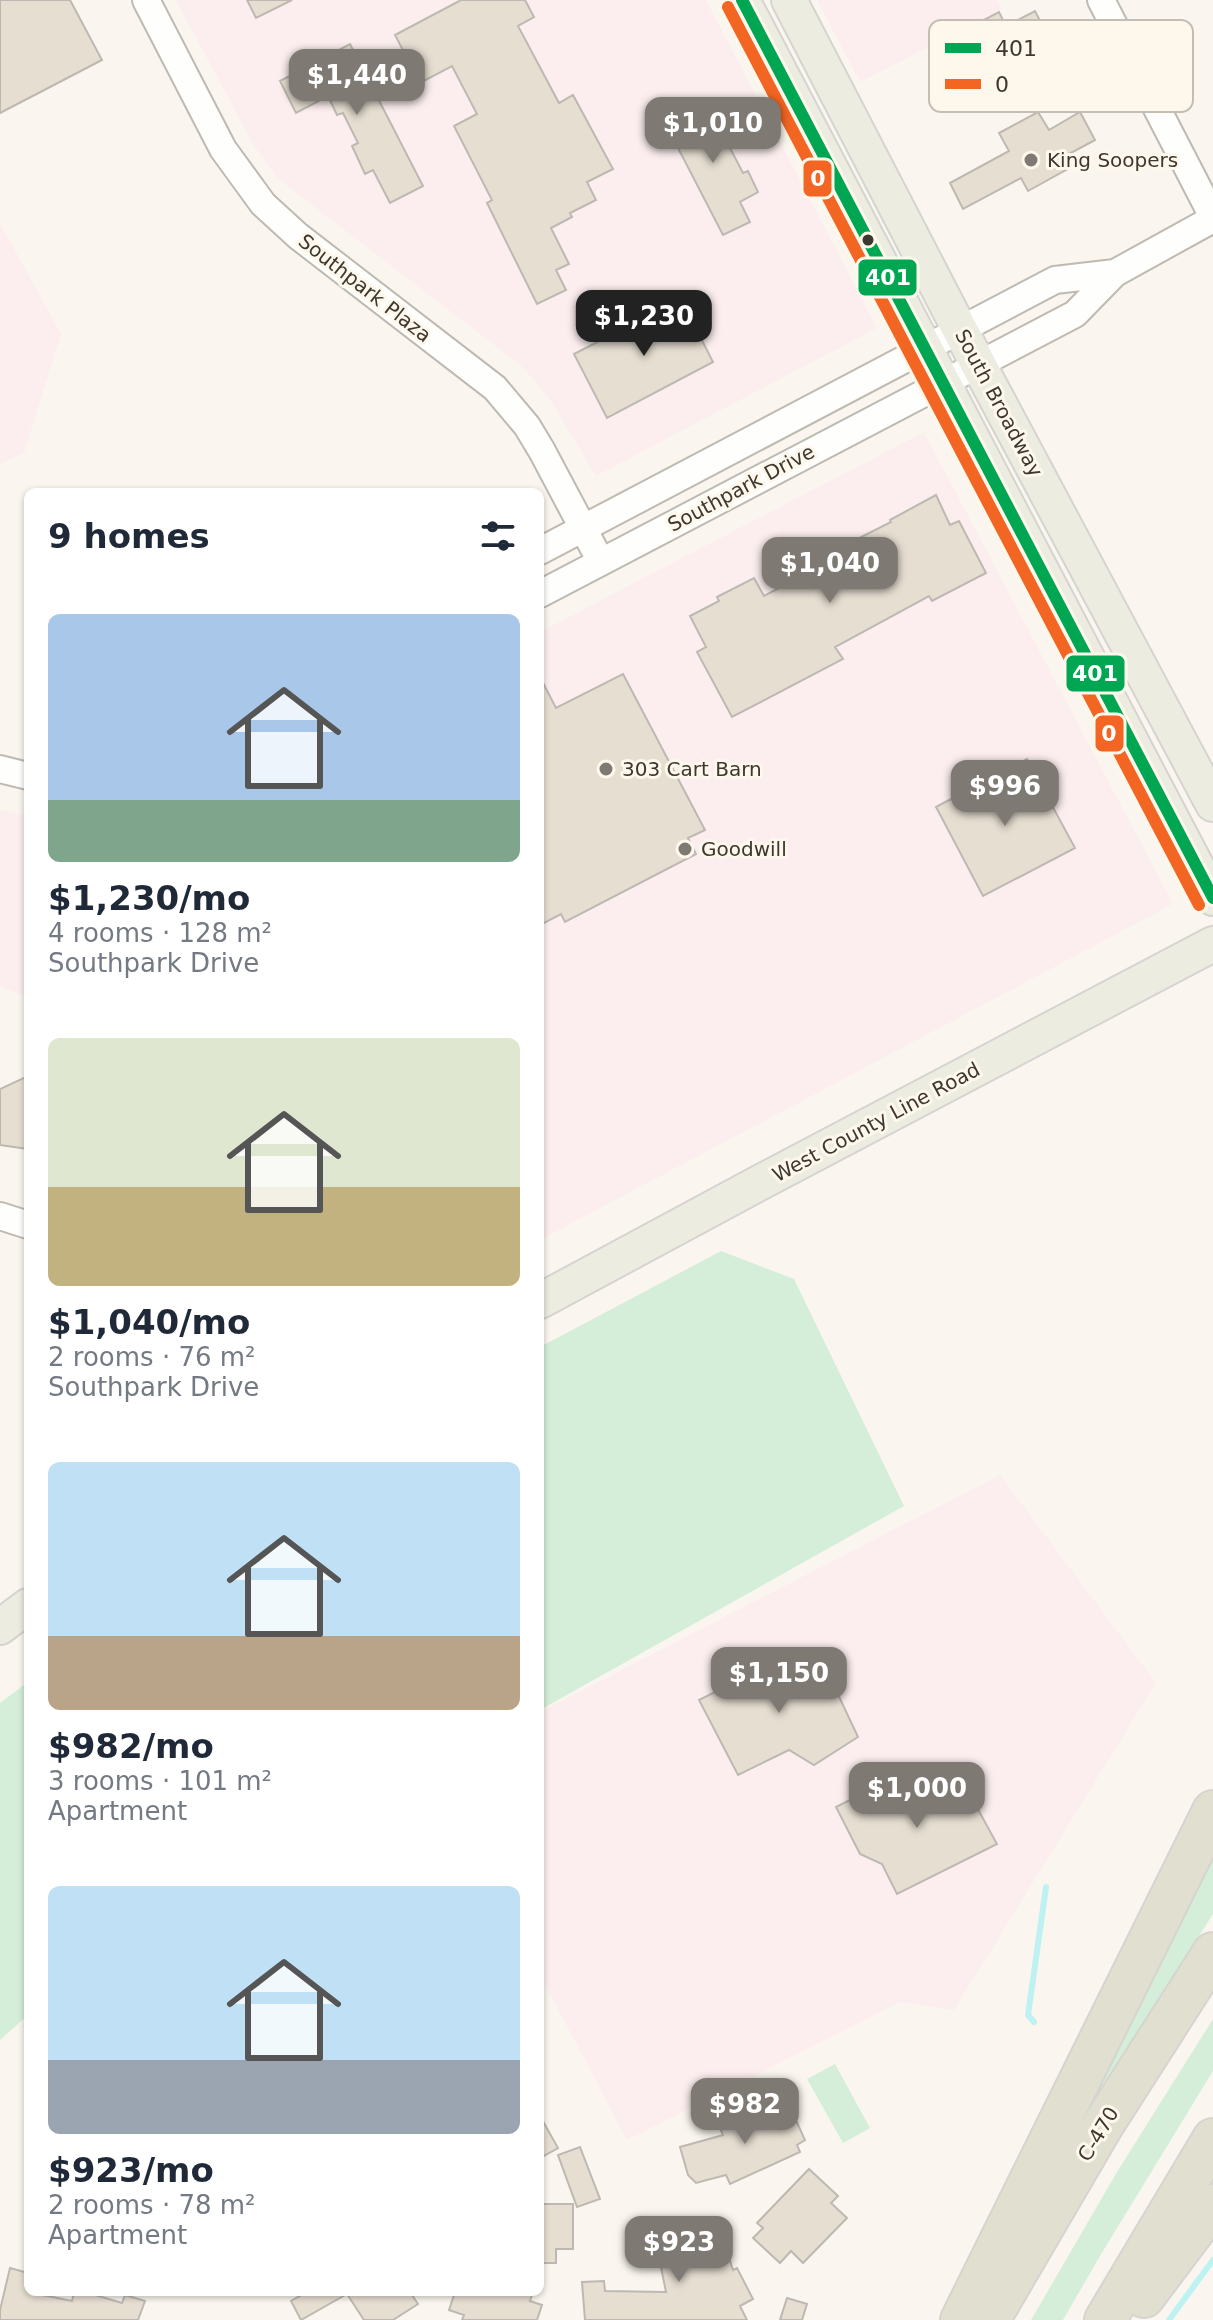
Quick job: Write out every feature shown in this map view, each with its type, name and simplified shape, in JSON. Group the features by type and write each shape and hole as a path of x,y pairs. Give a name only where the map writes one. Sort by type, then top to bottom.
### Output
{"highway":[{"path":"961,2320 1213,1811"},
{"name":"C-470","path":"989,2320 1103,2125 1213,1953"},
{"path":"1105,2320 1213,2139"},
{"path":"1128,2320 1213,2205"}],"main road":[{"name":"South Broadway","path":"742,0 1213,898"},
{"name":"South Broadway","path":"789,0 978,365 1213,804"},
{"name":"West County Line Road","path":"544,1299 1213,944"},
{"path":"0,1627 24,1609"}],"street":[{"name":"Southpark Plaza","path":"146,0 223,149 263,204 298,236 495,388 527,426 601,562"},
{"path":"1101,0 1111,20"},
{"path":"1115,273 1213,218 1159,112"},
{"name":"Southpark Drive","path":"544,549 1055,280 1115,273"},
{"name":"Southpark Drive","path":"544,592 1075,314 1115,273"},
{"path":"0,769 24,775"},
{"path":"0,1216 24,1224"}],"shaded area":[{"path":"176,0 706,0 877,328 596,476 550,400 520,365 277,178 254,146"},
{"path":"817,0 997,0 1002,9 981,20 929,20 929,47 860,82"},
{"path":"0,223 61,334 24,453 0,464"},
{"path":"924,432 1173,904 544,1238 544,630"},
{"path":"0,810 24,815 24,996 0,987"},
{"path":"1000,1475 1156,1683 954,2010 900,2002 627,2140 544,1983 544,1710"}],"green space":[{"path":"721,1251 794,1279 904,1506 544,1708 544,1345"},
{"path":"24,1685 24,2019 0,2040 0,1703"},
{"path":"1213,1844 1213,1914 1083,2119"},
{"path":"1213,2019 1213,2071 1063,2320 1031,2320 1117,2172"},
{"path":"835,2064 870,2128 843,2143 807,2079"}],"building":[{"path":"0,0 70,0 102,60 0,113"},
{"path":"247,0 292,0 256,18"},
{"path":"461,0 525,0 534,17 518,26 559,103 573,95 613,169 587,182 596,200 570,213 572,217 551,228 569,264 556,270 566,290 537,304 487,203 492,200 454,126 477,114 452,66 420,83 395,35"},
{"path":"1035,11 1040,20 1018,20"},
{"path":"999,12 1003,20 983,20"},
{"path":"350,44 423,186 390,203 373,170 365,174 352,146 358,143 343,113 337,115 328,96 296,113 280,81"},
{"path":"705,100 743,173 748,171 758,192 740,202 750,222 723,235 664,121"},
{"name":"King Soopers","path":"1038,112 1049,130 1080,112 1095,140 1067,155 1073,166 1028,191 1021,178 963,209 950,183 1009,151 999,133"},
{"path":"681,299 713,362 607,418 574,354"},
{"path":"936,495 950,525 959,521 986,573 932,601 929,596 835,647 843,659 732,717 697,652 706,647 690,616 719,601 717,597 754,578 764,596 800,577 796,570 891,522"},
{"name":"303 Cart Barn","path":"623,674 705,830 688,838 696,854 565,922 561,914 544,923 544,685 556,708"},
{"path":"1027,759 1075,848 983,896 936,807"},
{"path":"24,1078 24,1148 0,1145 0,1089"},
{"path":"801,1649 817,1681 835,1688 858,1737 814,1765 789,1750 738,1775 699,1700"},
{"path":"958,1773 997,1844 897,1894 882,1864 860,1854 836,1807 882,1784 912,1800"},
{"path":"770,2103 776,2116 791,2109 805,2140 797,2145 800,2152 730,2184 726,2175 696,2183 688,2175 680,2147 723,2135 719,2126"},
{"path":"544,2123 558,2148 544,2156"},
{"path":"580,2147 600,2199 577,2207 558,2155"},
{"path":"809,2169 838,2196 831,2203 847,2218 803,2263 791,2251 780,2263 753,2238 763,2228 757,2223"},
{"path":"544,2204 573,2204 573,2249 556,2249 556,2263 544,2263"},
{"path":"714,2221 733,2270 737,2268 753,2299 740,2306 747,2320 585,2320 582,2282 604,2281 605,2291 666,2292 654,2233 677,2228 678,2233"},
{"path":"10,2268 24,2272 24,2296 48,2296 72,2301 73,2296 98,2296 122,2303 125,2296 128,2296 145,2301 138,2320 0,2320"},
{"path":"300,2296 343,2296 301,2320 291,2301"},
{"path":"348,2296 413,2296 418,2304 393,2320 364,2320"},
{"path":"454,2296 532,2296 530,2301 542,2305 537,2320 462,2320 464,2315 449,2310"},
{"path":"787,2298 807,2304 802,2320 780,2320"}],"waterway":[{"path":"1034,2022 1028,2015 1046,1887"},
{"path":"1169,2320 1213,2260"}],"transit line":[{"name":"401","path":"742,0 1213,898"},
{"name":"0","path":"728,7 1199,905"}],"place":[{"name":"King Soopers","path":"1031,160"},
{"name":"303 Cart Barn","path":"606,769"},
{"name":"Goodwill","path":"685,849"}]}
